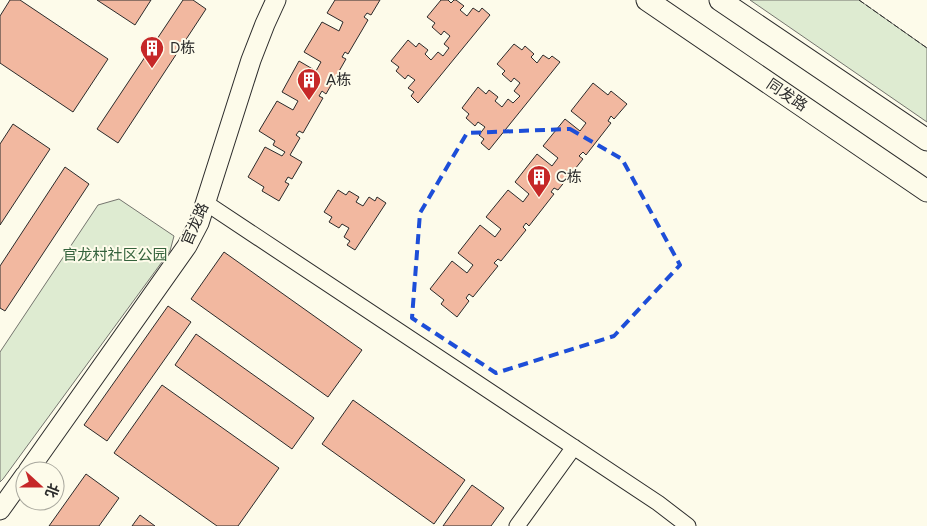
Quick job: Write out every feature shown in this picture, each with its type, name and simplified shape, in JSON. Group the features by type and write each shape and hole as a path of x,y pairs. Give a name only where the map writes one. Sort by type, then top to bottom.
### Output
{"main road":[{"name":"同发路","path":"647,0 927,191"},
{"path":"720,0 927,140"}],"street":[{"name":"官龙路","path":"35,461 187,246 199,223 251,60 276,0"},
{"path":"206,203 658,503 688,526"},
{"path":"517,526 574,447"},
{"path":"0,510 15,488"}],"highlighted area":[{"path":"570,129 622,159 680,265 614,336 496,373 412,318 420,213 467,133"}],"green space":[{"path":"750,0 859,0 927,48 927,122"},
{"name":"官龙村社区公园","path":"119,199 174,236 170,251 0,482 0,352 98,205"}],"building":[{"path":"10,0 20,0 108,59 73,112 0,63 0,16"},
{"path":"97,0 151,0 135,25"},
{"name":"D栋","path":"183,0 193,0 206,9 118,143 97,129"},
{"name":"A栋","path":"335,0 380,0 371,15 367,13 364,17 368,20 348,54 345,52 342,57 346,59 326,94 322,91 319,96 323,98 303,133 299,131 296,135 300,138 290,155 302,162 292,179 288,177 285,182 289,184 279,201 262,191 264,187 248,177 265,147 282,156 285,152 273,145 275,141 259,131 277,101 293,110 298,101 282,92 299,61 316,71 321,62 304,52 322,22 339,31 343,22 327,13"},
{"path":"441,0 448,0 451,3 456,0 464,6 460,10 467,16 473,8 479,12 482,8 490,15 418,103 411,96 414,92 408,88 415,80 408,75 405,79 396,71 399,67 391,61 408,40 416,47 419,43 428,50 425,54 431,60 438,52 443,56 449,48 444,44 450,36 444,31 441,35 432,27 435,23 427,17"},
{"path":"514,44 522,50 525,46 534,54 531,57 537,63 543,55 549,59 552,56 560,62 489,150 481,143 484,139 479,135 485,127 478,122 475,126 466,118 469,114 462,108 478,87 486,94 489,90 498,97 495,101 502,107 508,99 513,103 520,96 514,91 520,83 514,78 511,82 502,74 505,71 497,64"},
{"name":"C栋","path":"593,83 608,95 611,91 627,104 614,119 611,116 608,121 611,123 586,155 583,152 579,156 583,159 558,190 554,188 551,192 554,194 529,226 526,223 523,227 526,230 501,261 498,259 494,263 498,266 473,297 469,294 466,298 469,301 457,317 441,304 444,300 430,289 452,261 467,273 473,265 458,253 480,225 495,237 501,229 486,217 508,190 523,202 529,194 515,182 537,154 552,166 558,158 543,146 565,119 580,131 586,123 571,111"},
{"path":"13,124 50,149 0,225 0,144"},
{"path":"65,167 89,184 5,311 0,308 0,266"},
{"path":"338,190 346,195 349,191 359,197 356,202 363,206 369,197 375,201 377,197 386,203 355,250 347,245 350,241 344,237 349,228 342,224 339,228 329,222 332,217 324,212"},
{"path":"224,252 362,350 328,397 191,299"},
{"path":"168,306 191,322 107,441 84,425"},
{"path":"196,334 314,418 292,449 175,365"},
{"path":"162,385 279,468 238,526 217,526 114,453"},
{"path":"353,400 465,480 434,524 322,444"},
{"path":"86,474 119,498 99,526 49,526 60,511 65,511 65,504"},
{"path":"472,485 504,508 491,526 443,526"},
{"path":"140,515 155,526 132,526"}],"fence":[{"path":"859,0 927,48"}],"place":[{"name":"D栋","path":"152,69"},
{"name":"A栋","path":"309,101"},
{"name":"C栋","path":"539,198"}]}
